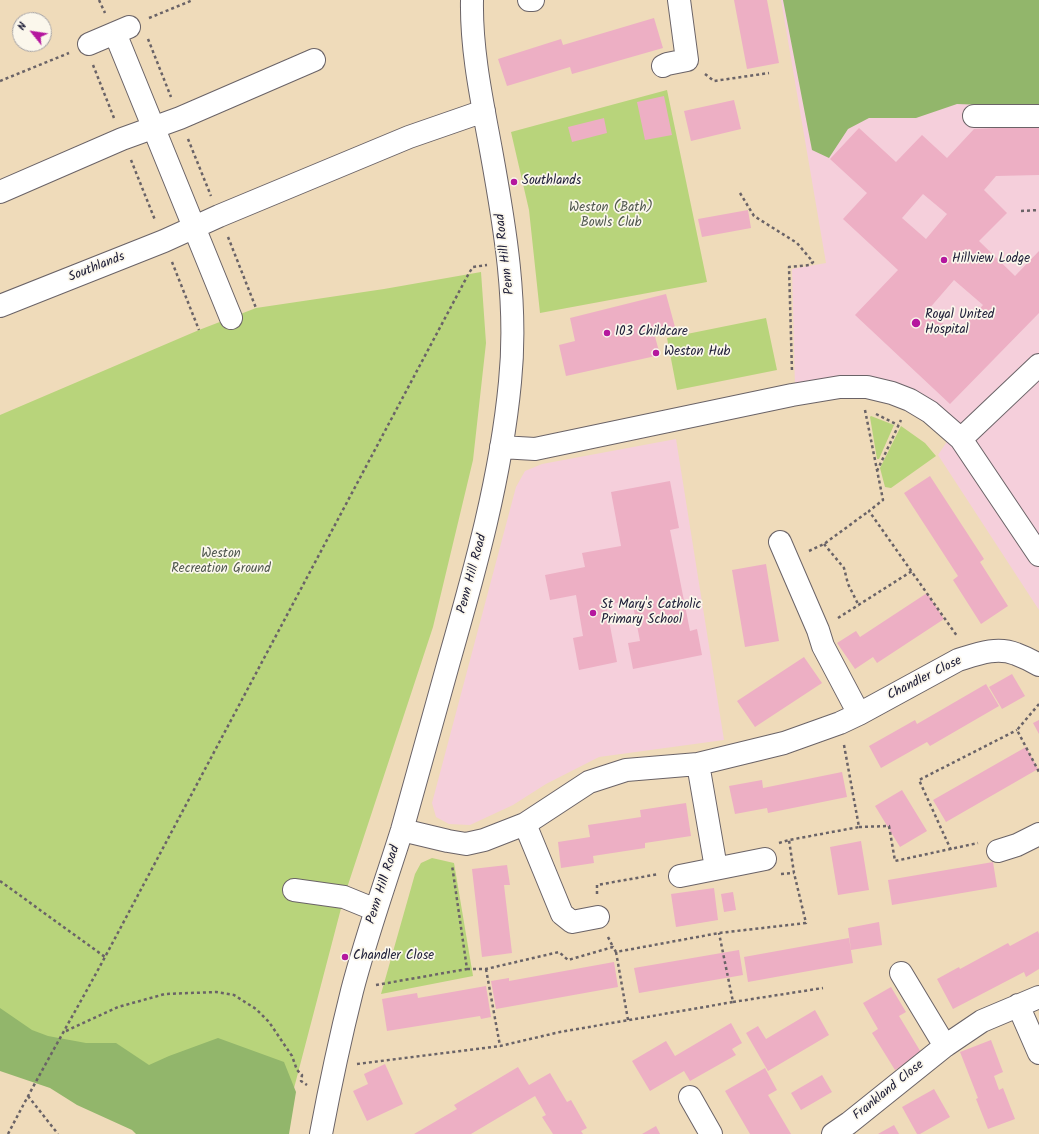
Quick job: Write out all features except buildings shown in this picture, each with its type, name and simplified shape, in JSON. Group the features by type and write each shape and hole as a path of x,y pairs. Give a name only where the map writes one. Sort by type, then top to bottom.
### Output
{"street":[{"name":"Penn Hill Road","path":"321,1134 334,1067 352,989 402,830 458,631 490,507 501,447 510,383 513,338 512,296 501,203 484,111 474,45 472,0"},
{"path":"663,66 687,60 679,0"},
{"path":"87,45 128,27 154,129 231,318"},
{"path":"0,192 122,139 154,129 314,60"},
{"name":"Southlands","path":"0,306 164,241 219,216 409,137 484,111"},
{"path":"974,116 1039,116"},
{"path":"961,439 1039,365"},
{"path":"501,447 535,449 792,394 840,386 867,387 892,393 910,400 930,412 961,439 1039,555"},
{"path":"784,551 818,630 823,646 859,714"},
{"name":"Chandler Close","path":"402,830 466,844 484,840 525,824 589,782 626,770 698,764 784,743 840,723 958,660 970,656 993,650 1015,653 1039,665"},
{"path":"698,764 716,868"},
{"path":"525,824 562,914 572,922 598,917"},
{"path":"998,851 1017,846 1039,834"},
{"path":"680,876 765,859"},
{"path":"294,890 344,897 376,910"},
{"path":"901,974 944,1046"},
{"name":"Frankland Close","path":"833,1134 944,1046 982,1021 1039,997"},
{"path":"1018,1005 1039,1053"},
{"path":"690,1097 711,1134"}],"path":[{"path":"193,0 128,27 180,118 256,308"},
{"path":"0,82 87,45 122,139 199,330"},
{"path":"687,60 714,81 769,73"},
{"path":"740,193 754,216 797,243 814,262 810,265 789,266 792,394"},
{"path":"1021,211 1039,210"},
{"path":"8,1134 65,1032 469,273 473,267 483,266"},
{"path":"877,471 910,400"},
{"path":"784,551 824,544 883,500 864,408 898,425"},
{"path":"869,511 970,656"},
{"path":"824,544 844,568 848,584 859,606"},
{"path":"818,630 859,606 912,571"},
{"path":"951,850 919,780 1017,730 1039,704"},
{"path":"840,723 859,827"},
{"path":"1017,730 1039,772"},
{"path":"765,859 768,846 789,840 859,827 889,826 895,861 978,843 998,851"},
{"path":"616,952 719,933 806,923 794,873 789,840"},
{"path":"448,841 467,969"},
{"path":"628,1020 616,952 598,917 596,885 670,872 680,876"},
{"path":"0,881 105,957"},
{"path":"719,933 733,1002"},
{"path":"352,989 467,969 486,969 559,952 568,960 613,947"},
{"path":"486,969 500,1046"},
{"path":"334,1067 500,1046 560,1032 823,988"},
{"path":"65,1032 118,1007 165,994 216,992 234,995 256,1008 269,1022 292,1056 297,1070 302,1075 301,1081 328,1098"},
{"path":"28,1096 58,1134"}],"shaded area":[{"name":"Royal United Hospital","path":"781,0 1039,0 1039,610 938,455 956,428 926,402 795,387 792,269 826,263"},
{"name":"St Mary's Catholic Primary School","path":"676,439 724,740 599,757 546,784 513,805 470,825 449,824 436,817 432,803 516,487 525,471 542,464"}],"green space":[{"path":"783,0 1039,0 1039,107 957,104 916,118 869,118 848,129 829,158 812,150"},
{"name":"Weston (Bath) Bowls Club","path":"667,90 707,282 540,313 529,210 511,132"},
{"name":"Weston Recreation Ground","path":"481,272 486,343 473,460 433,627 344,897 282,1134 0,1061 0,415 199,330 256,308 384,289"},
{"path":"766,318 777,370 677,390 667,338"},
{"path":"871,416 894,425 879,459 877,459"},
{"path":"901,426 925,443 936,456 891,488 885,487 880,468"},
{"path":"432,858 454,863 473,976 381,994 415,874 421,863"},
{"path":"0,1008 32,1030 48,1036 86,1043 116,1043 149,1065 218,1038 284,1062 296,1092 289,1134 136,1134 132,1130 77,1105 50,1088 0,1071"}],"place":[{"name":"Southlands","path":"514,182"},
{"name":"Hillview Lodge","path":"944,260"},
{"name":"Royal United Hospital","path":"916,323"},
{"name":"103 Childcare","path":"607,333"},
{"name":"Weston Hub","path":"656,353"},
{"name":"St Mary's Catholic Primary School","path":"593,613"},
{"name":"Chandler Close","path":"345,957"}]}
